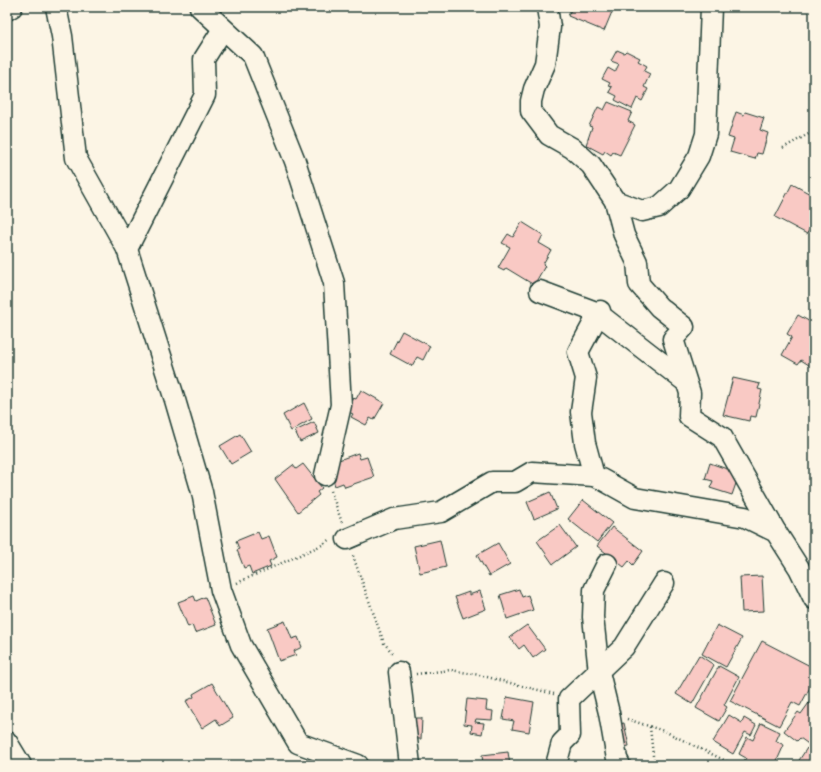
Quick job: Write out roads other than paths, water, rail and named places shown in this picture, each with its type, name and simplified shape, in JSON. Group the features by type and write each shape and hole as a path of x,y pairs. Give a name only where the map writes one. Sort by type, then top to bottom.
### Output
{"street":[{"path":"7,10 12,7"},
{"path":"56,7 62,36 76,158 126,249 175,400 202,492 221,590 241,645 298,743 358,765"},
{"path":"200,7 253,56 295,161 334,283 341,405 325,475"},
{"path":"547,7 550,27 546,58 534,89 531,101 531,111 549,136 572,148 591,165 615,201 624,235 637,262 639,284 659,307 684,327 673,339 690,393 689,416 722,437 776,532 799,568 814,599"},
{"path":"615,201 642,211 659,207 679,189 699,156 706,134 711,7"},
{"path":"126,249 205,94 204,59 223,29"},
{"path":"540,291 599,312 686,382"},
{"path":"594,476 584,443 581,412 586,378 578,352 599,312"},
{"path":"346,534 394,519 441,512 492,482 516,482 532,472 594,476 601,478 635,498 745,518 776,532"},
{"path":"608,564 594,590 593,617 599,672 609,713 617,759 620,765"},
{"path":"556,765 562,743 570,735 569,699 624,647 664,583"},
{"path":"399,672 410,765"},
{"path":"7,742 21,765"}]}
